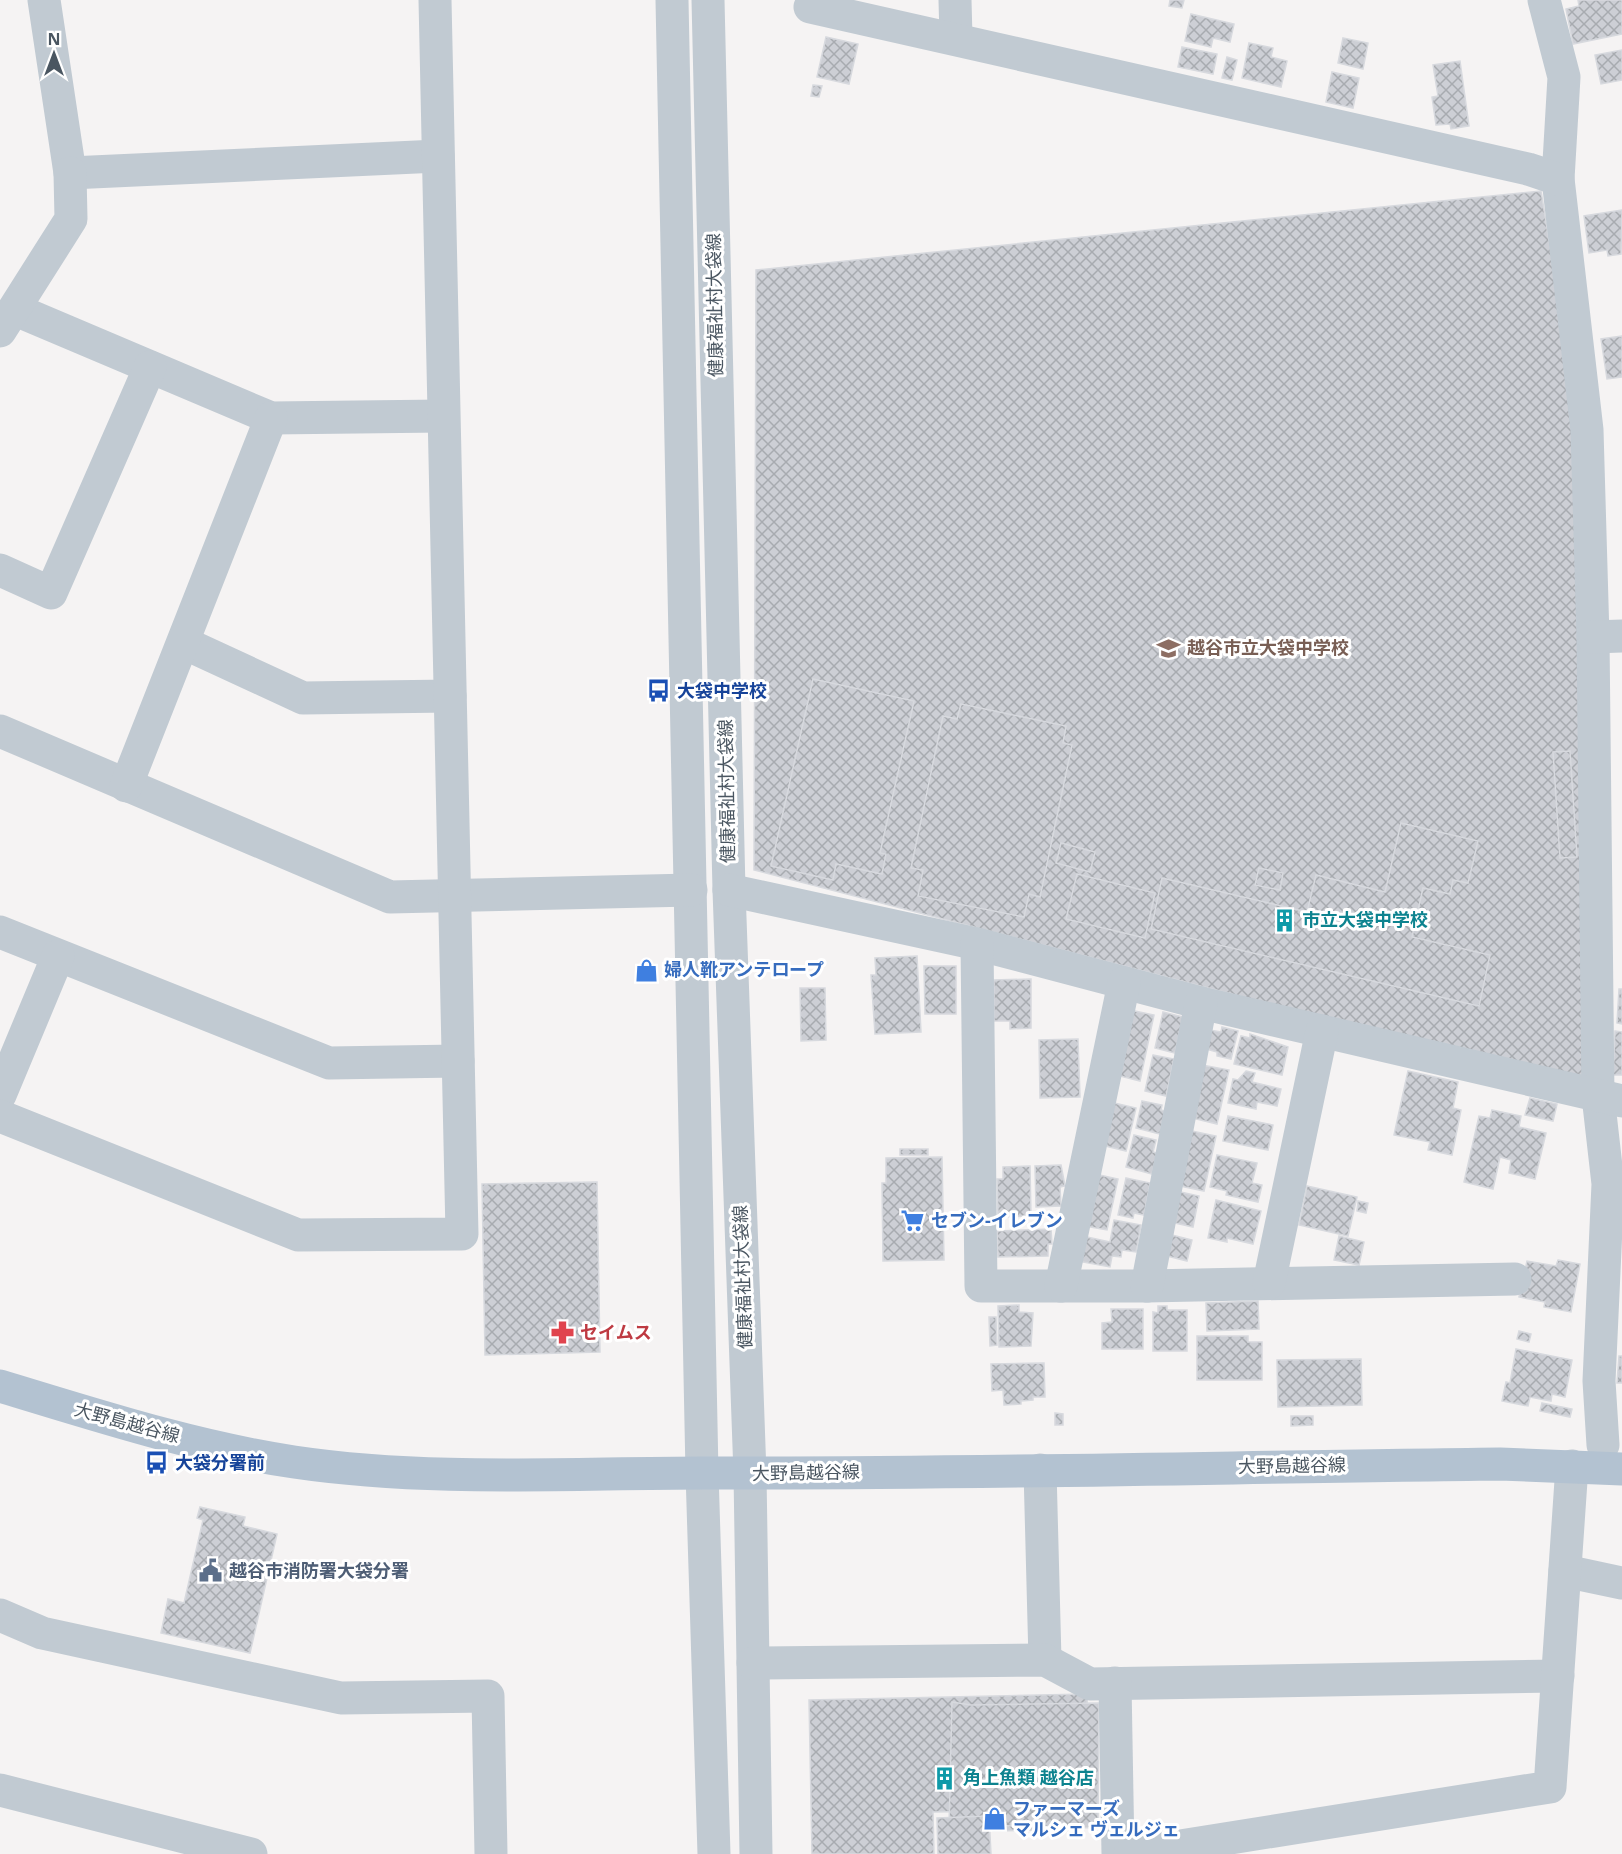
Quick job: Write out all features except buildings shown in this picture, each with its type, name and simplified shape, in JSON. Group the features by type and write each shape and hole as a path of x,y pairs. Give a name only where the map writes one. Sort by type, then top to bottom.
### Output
{"main road":[{"name":"大野島越谷線","path":"0,1386 206,1444 294,1462 394,1472 495,1475 750,1474 1500,1464 1572,1466 1613,1456"}],"street":[{"path":"44,0 70,173 71,219 8,321 150,367 271,418 443,416"},
{"path":"0,1116 298,1235 462,1234 435,0"},
{"name":"健康福祉村大袋線","path":"672,0 702,1473 714,1854"},
{"name":"健康福祉村大袋線","path":"708,0 729,890 750,1474 756,1854"},
{"path":"956,0 956,38"},
{"path":"1544,0 1564,77 1558,179 1587,430 1607,637 1610,1098 1599,1381 1613,1456"},
{"path":"810,7 956,38 1528,169 1558,179"},
{"path":"70,173 438,156"},
{"path":"0,570 51,592 150,367"},
{"path":"126,786 271,418"},
{"path":"184,643 303,698 450,696"},
{"path":"0,731 390,897 691,890"},
{"path":"729,890 977,944 1201,1003 1610,1098"},
{"path":"0,932 329,1063 458,1061"},
{"path":"977,944 981,1286 1147,1286 1515,1279"},
{"path":"0,1095 58,956"},
{"path":"1061,1286 1124,983"},
{"path":"1147,1286 1201,1003"},
{"path":"1269,1283 1322,1031"},
{"path":"1130,1854 1550,1786 1572,1466"},
{"path":"1040,1470 1045,1659"},
{"path":"1565,1571 1622,1583"},
{"path":"0,1614 42,1633 340,1698 488,1696 490,1854"},
{"path":"753,1663 1045,1659 1090,1684 1558,1676"},
{"path":"1114,1683 1118,1854"},
{"path":"0,1790 251,1854"}],"place":[{"name":"越谷市立大袋中学校","path":"1169,648"},
{"name":"大袋中学校","path":"659,691"},
{"name":"市立大袋中学校","path":"1284,920"},
{"name":"婦人靴アンテロープ","path":"646,970"},
{"name":"セブン-イレブン","path":"913,1221"},
{"name":"セイムス","path":"562,1333"},
{"name":"大袋分署前","path":"157,1463"},
{"name":"越谷市消防署大袋分署","path":"211,1571"},
{"name":"角上魚類 越谷店","path":"945,1778"},
{"name":"ファーマーズ マルシェ ヴェルジェ","path":"995,1819"}]}
